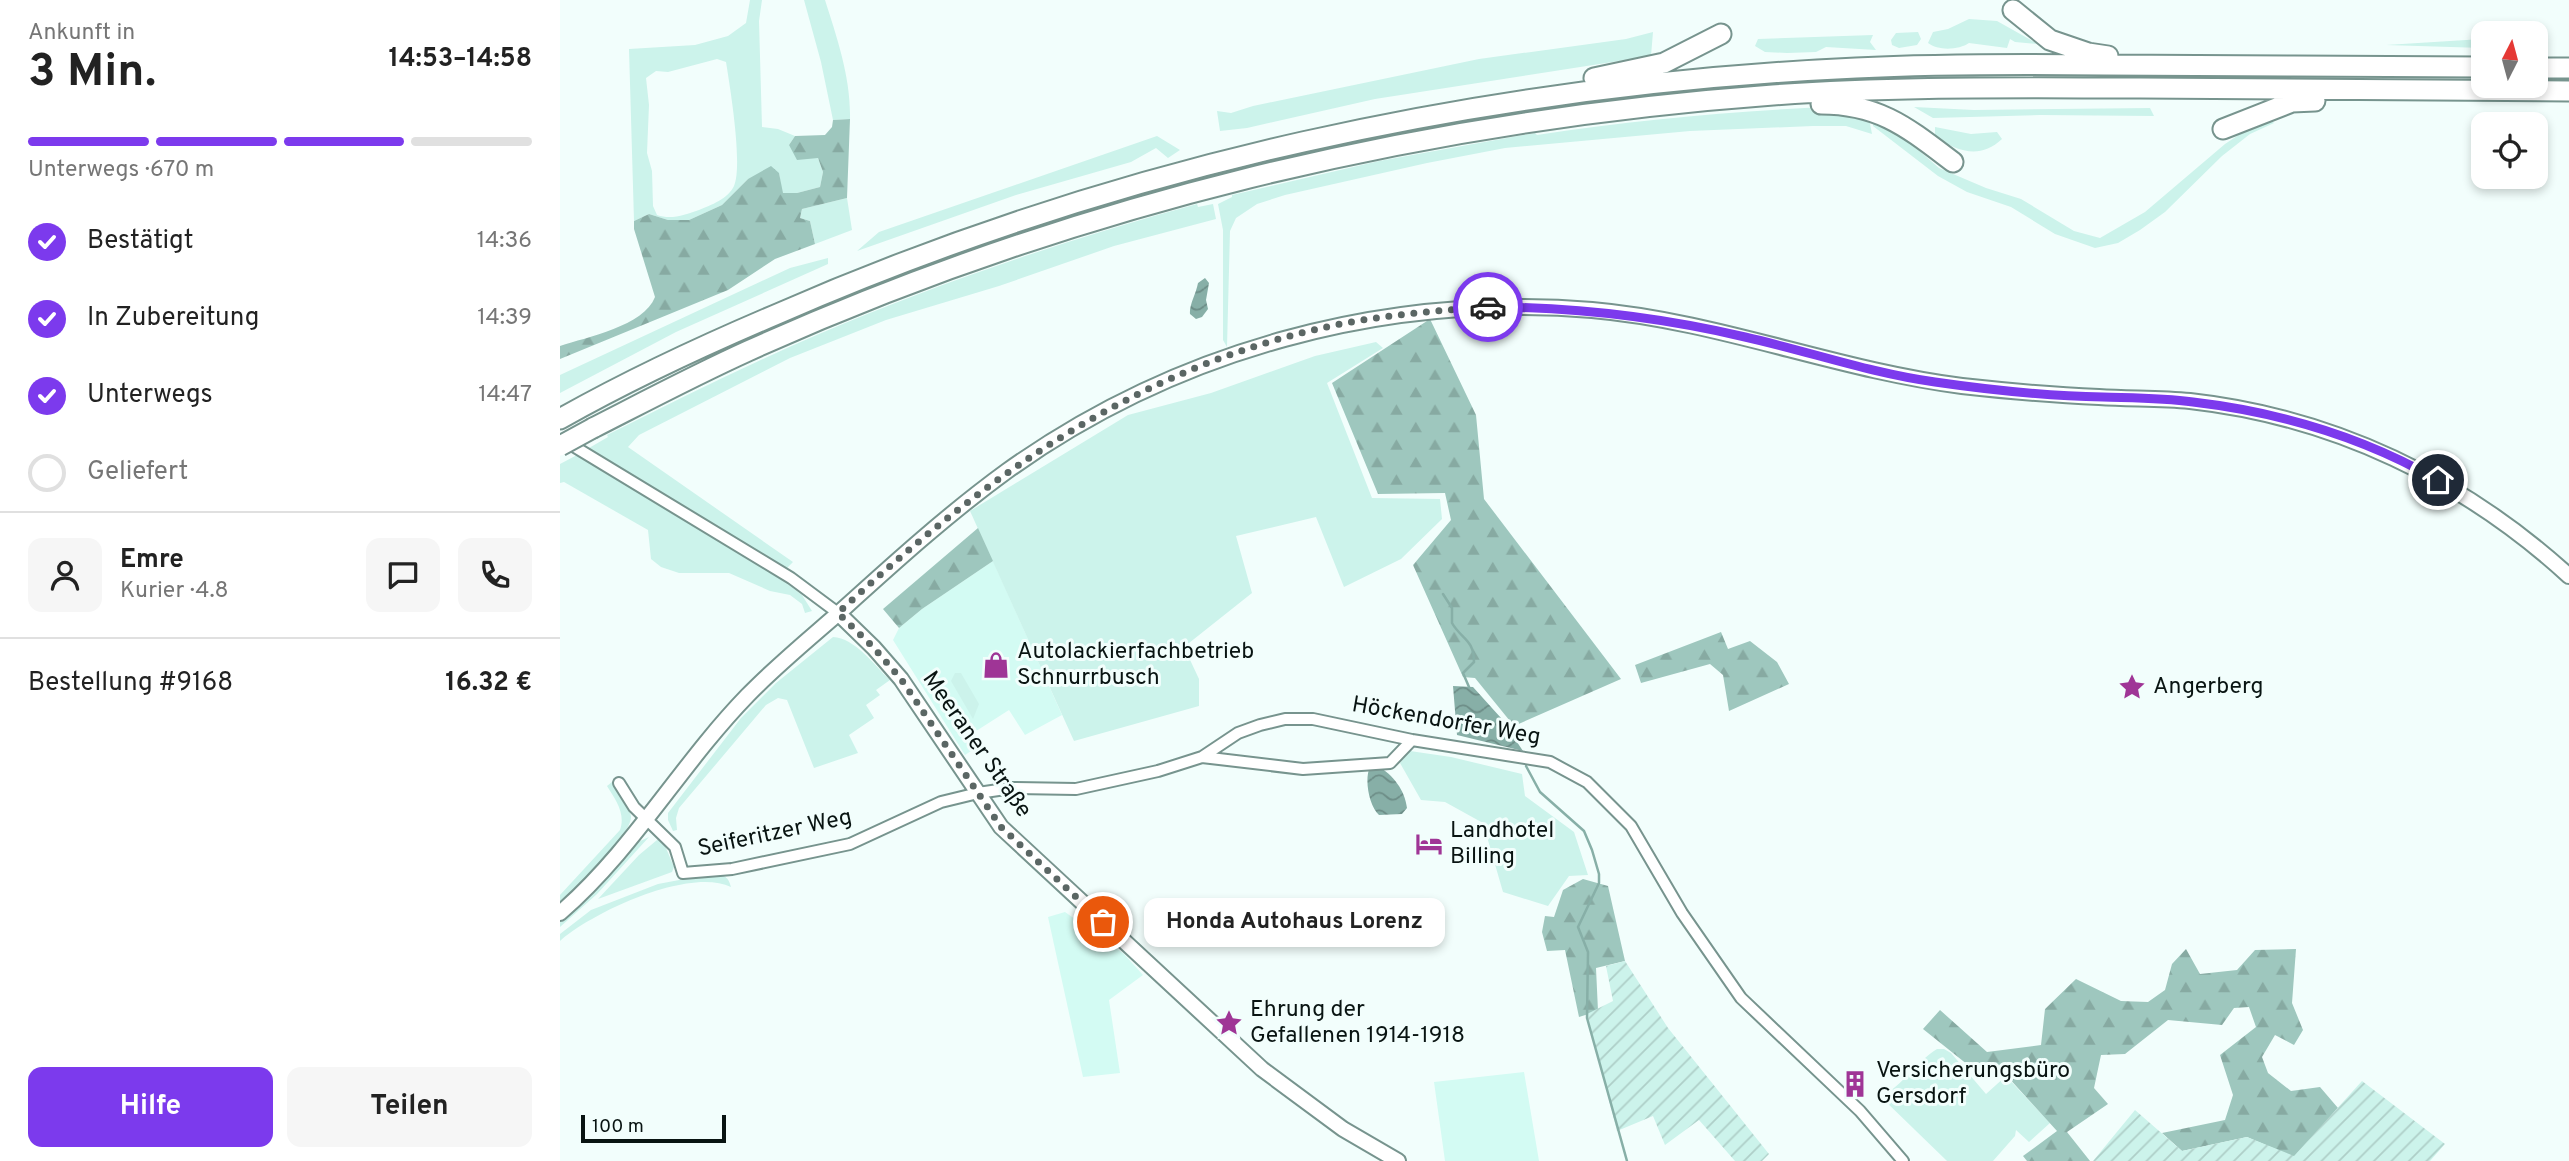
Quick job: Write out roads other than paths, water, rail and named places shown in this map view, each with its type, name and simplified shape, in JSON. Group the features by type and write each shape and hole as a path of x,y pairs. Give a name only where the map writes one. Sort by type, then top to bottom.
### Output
{"highway":[{"path":"2013,10 2050,40 2088,53 2161,65"},
{"path":"1560,94 1588,80 1664,63 1721,34"},
{"path":"564,416 675,360 830,290 1023,219 1196,167 1409,119 1645,83 1856,68 2161,65 2471,67"},
{"path":"2548,68 2569,68"},
{"path":"560,446 748,351 844,310 1028,242 1229,182 1487,127 1624,108 1876,89 2569,91"},
{"path":"2223,129 2292,102 2347,100 2375,90"},
{"path":"1772,95 1812,103 1853,106 1889,117 1953,162"}],"main road":[{"path":"560,912 611,860 691,760 747,696 962,505 1038,450 1076,426 1137,394 1243,351 1326,328 1421,312 1488,307 1555,308 1643,316 1697,326 1848,364 1933,382 2068,395 2179,400 2248,410 2329,431 2423,471 2487,509 2569,576"},
{"name":"Meeraner Straße","path":"838,613 901,679 1001,827 1262,1069 1343,1129 1398,1161"}],"street":[{"name":"Meeraner Straße","path":"560,438 791,578 838,613"},
{"name":"Höckendorfer Weg","path":"978,793 1012,788 1076,789 1158,771 1202,757 1238,733 1285,719 1312,719 1412,740 1550,762 1587,782 1631,826 1682,913 1741,998 1860,1111 1903,1161"},
{"path":"1202,757 1303,769 1390,763 1412,740"},
{"name":"Seiferitzer Weg","path":"619,783 634,807 675,847 683,873 732,869 850,844 941,802 978,793"}],"water":[{"path":"1205,278 1209,283 1206,300 1208,309 1202,317 1196,319 1190,314 1191,307 1198,283"},
{"path":"1453,686 1473,687 1501,718 1523,751 1457,735"},
{"path":"1378,766 1393,778 1401,789 1407,808 1402,814 1379,815 1375,811 1370,799 1368,772 1370,767"}],"waterway":[{"path":"1443,594 1452,608 1452,623 1472,648 1474,662 1463,673 1469,687"},
{"path":"1526,766 1540,792 1584,831 1599,874 1599,883 1578,927 1588,952 1587,1018 1627,1161"}],"place":[{"name":"Autolackierfachbetrieb Schnurrbusch","path":"996,665"},
{"name":"Angerberg","path":"2132,687"},
{"name":"Landhotel Billing","path":"1429,844"},
{"name":"Honda Autohaus Lorenz","path":"1103,922"},
{"name":"Ehrung der Gefallenen 1914-1918","path":"1229,1023"},
{"name":"Versicherungsbüro Gersdorf","path":"1855,1084"}]}
